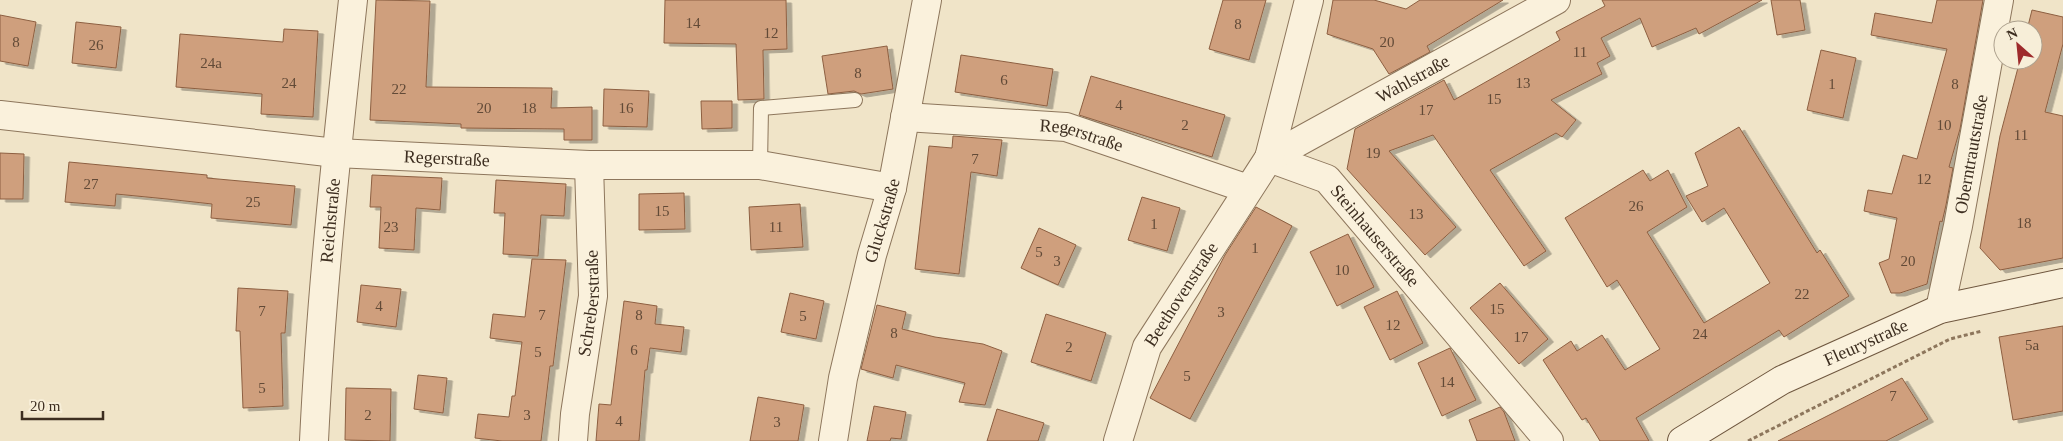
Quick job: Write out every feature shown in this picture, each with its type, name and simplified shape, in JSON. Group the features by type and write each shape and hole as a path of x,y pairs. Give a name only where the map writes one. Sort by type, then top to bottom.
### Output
{"street":[{"name":"Reichstraße","path":"314,441 319,338 336,153 353,0"},
{"name":"Gluckstraße","path":"833,441 843,378 872,255 892,188 927,0"},
{"path":"1269,158 1309,0"},
{"name":"Wahlstraße","path":"1269,158 1556,0"},
{"name":"Oberntrautstraße","path":"1940,310 1958,226 1999,0"},
{"name":"Regerstraße","path":"0,115 336,153 589,165 760,165 892,188"},
{"name":"Regerstraße","path":"905,117 1066,127 1248,189"},
{"name":"Beethovenstraße","path":"1118,441 1148,346 1269,158"},
{"name":"Steinhauserstraße","path":"1269,158 1326,179 1549,441"},
{"name":"Schreberstraße","path":"573,441 575,414 593,296 589,165"},
{"name":"Fleurystraße","path":"1682,441 1782,380 1940,310 2063,283"}],"lane":[{"path":"760,165 761,108 855,100"}],"path":[{"path":"1748,441 1950,339 1986,330"}],"building":[{"path":"376,0 430,1 426,87 552,88 551,108 592,107 592,140 564,140 564,129 461,128 461,124 370,120"},
{"path":"665,0 786,0 787,49 763,50 764,99 738,100 736,44 664,43"},
{"path":"1223,0 1266,0 1249,60 1209,49"},
{"path":"1333,0 1374,0 1406,9 1420,0 1503,0 1427,46 1430,52 1389,74 1373,49 1327,34"},
{"path":"1602,0 1762,0 1699,34 1696,28 1652,47 1640,18 1601,38 1610,56 1597,63 1602,74 1551,100 1576,120 1562,137 1556,133 1490,170 1546,251 1524,266 1433,135 1389,151 1456,227 1425,255 1347,169 1355,129 1444,80 1454,100 1560,40 1556,32 1605,6"},
{"path":"1771,0 1800,0 1805,30 1777,35"},
{"path":"1937,0 1983,0 1960,129 1949,167 1953,168 1946,205 1942,222 1940,221 1927,284 1900,293 1891,293 1879,263 1889,259 1897,218 1864,211 1868,190 1892,194 1903,155 1917,159 1947,49 1871,35 1875,13 1932,23"},
{"path":"2032,10 2063,17 2063,44 2045,112 2063,116 2063,258 2000,270 1980,248 2000,136 2017,70 2043,70 2043,20 2030,20"},
{"path":"0,15 36,22 28,66 0,61"},
{"path":"76,22 121,27 116,68 72,63"},
{"path":"284,29 318,31 313,117 261,114 262,94 176,87 180,34 283,42"},
{"path":"887,46 893,89 861,94 854,91 828,94 822,56"},
{"path":"1821,50 1856,58 1843,118 1807,110"},
{"path":"961,55 1053,69 1047,106 955,92"},
{"path":"1091,76 1225,115 1212,157 1079,115"},
{"path":"604,89 649,91 647,127 603,126"},
{"path":"701,101 732,101 732,128 702,129"},
{"path":"1739,127 1817,253 1820,250 1849,296 1784,337 1779,330 1636,418 1649,441 1600,441 1586,418 1582,420 1543,360 1571,341 1577,351 1602,335 1625,370 1660,349 1617,280 1607,287 1565,218 1643,170 1650,181 1668,170 1687,207 1647,232 1704,323 1770,283 1724,208 1702,222 1686,196 1708,186 1695,153"},
{"path":"953,136 1002,140 997,176 971,172 959,274 915,269 929,146 952,148"},
{"path":"0,153 24,154 23,199 0,199"},
{"path":"69,162 207,175 207,178 295,186 291,225 211,218 212,204 167,199 116,194 115,206 65,202"},
{"path":"372,175 442,178 440,210 416,208 414,250 379,248 381,207 370,207"},
{"path":"496,180 566,184 564,216 541,215 538,256 503,254 505,213 494,213"},
{"path":"684,193 685,229 639,230 639,194"},
{"path":"1142,197 1180,208 1167,251 1128,240"},
{"path":"800,204 803,247 751,250 749,207"},
{"path":"1256,207 1292,226 1190,419 1150,398 1225,255"},
{"path":"1039,228 1076,245 1058,285 1021,268"},
{"path":"1348,234 1374,287 1337,306 1310,252"},
{"path":"532,259 566,260 553,366 550,366 541,441 502,441 475,438 478,414 509,417 512,396 515,396 522,342 490,338 493,314 525,317"},
{"path":"1500,283 1548,339 1519,364 1470,308"},
{"path":"361,285 401,289 396,327 357,322"},
{"path":"238,288 288,291 285,333 281,333 283,406 243,408 240,331 236,331"},
{"path":"1397,291 1423,343 1390,360 1364,307"},
{"path":"790,293 824,301 816,339 781,332"},
{"path":"624,301 657,306 655,324 684,327 681,352 650,348 647,370 645,370 639,441 596,441 599,404 611,405"},
{"path":"877,305 906,312 902,329 935,337 983,344 1002,351 985,405 959,402 965,383 896,365 893,378 861,369"},
{"path":"1046,314 1106,333 1091,381 1031,362"},
{"path":"2063,326 2063,411 2013,420 1999,337"},
{"path":"1450,348 1476,400 1442,416 1418,363"},
{"path":"418,375 447,378 443,413 414,409"},
{"path":"1902,378 1928,419 1886,441 1778,441"},
{"path":"346,388 391,389 390,441 345,440"},
{"path":"758,397 804,405 798,441 750,441"},
{"path":"874,406 906,412 901,439 891,438 890,441 867,441"},
{"path":"1500,407 1504,412 1515,441 1477,441 1469,420"},
{"path":"997,409 1044,423 1038,441 987,441"}]}
